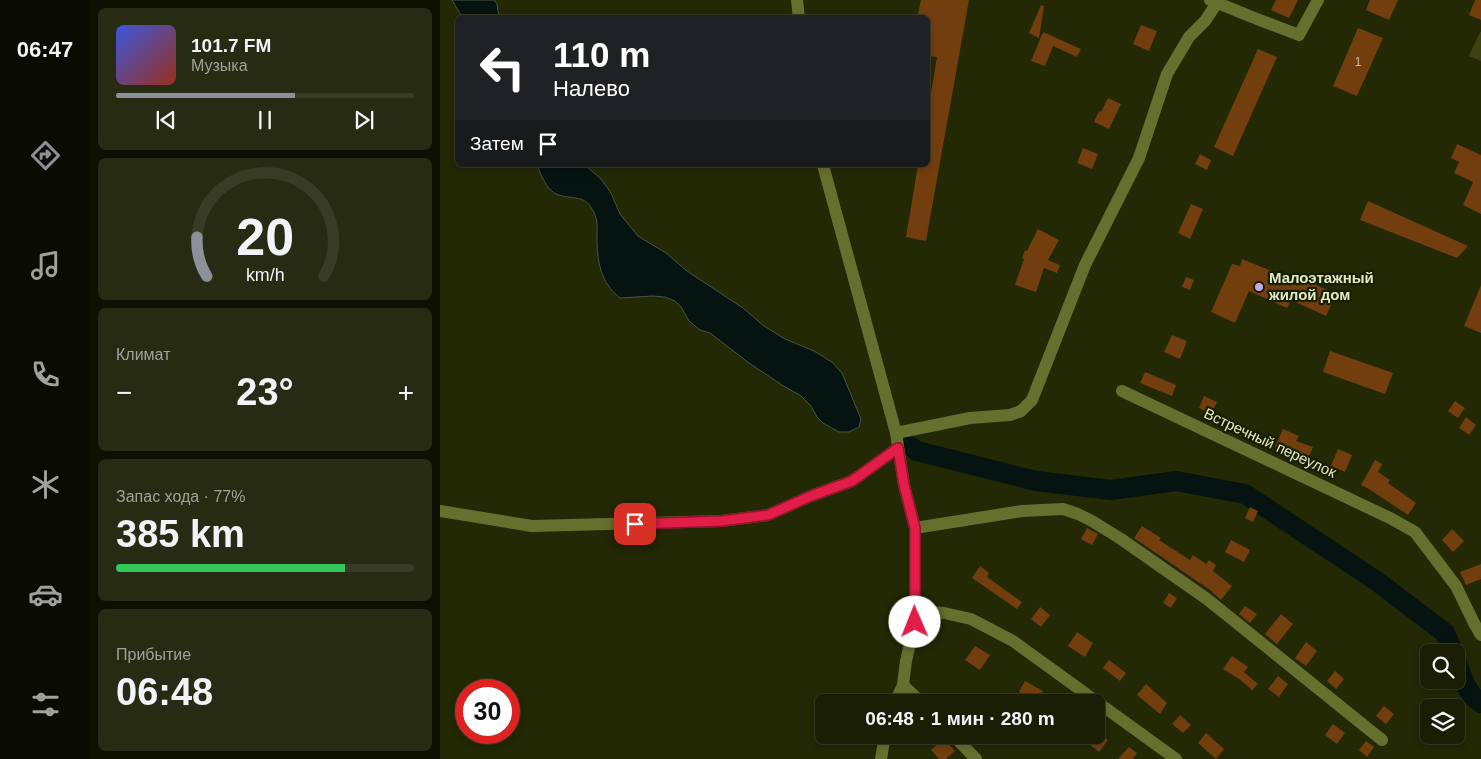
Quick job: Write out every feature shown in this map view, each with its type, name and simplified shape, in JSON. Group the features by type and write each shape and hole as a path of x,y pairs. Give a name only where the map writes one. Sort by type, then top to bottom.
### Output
{"street":[{"path":"797,0 799,15"},
{"path":"896,433 970,418 1010,415 1021,410 1032,400 1085,265 1139,158 1167,74 1190,37 1205,21 1214,2 1299,35 1318,0"},
{"path":"824,167 896,433 904,485 915,528 915,622 906,661 903,685 899,694"},
{"name":"Встречный переулок","path":"1122,392 1390,518 1415,532 1456,586 1481,635"},
{"path":"440,512 532,526 731,520 768,515 852,481 898,448"},
{"path":"915,528 1022,511 1063,509 1078,514 1121,539 1207,599 1382,740"},
{"path":"914,612 944,613 970,619 1013,641 1176,759"},
{"path":"903,685 913,694"},
{"path":"880,759 883,744"},
{"path":"962,744 976,759"}],"green space":[{"path":"1481,32 1481,61 1469,56"}],"shaded area":[{"path":"452,0 494,0 497,4 499,15 461,15"},
{"path":"538,167 587,167 601,179 611,193 620,214 638,236 666,253 687,271 743,308 764,326 785,339 814,351 832,362 842,373 861,419 859,427 849,432 839,432 823,423 801,396 749,363 710,333 700,330 689,321 675,301 665,297 653,296 620,298 608,285 601,270 598,254 597,221 591,207 584,200 555,193 545,183"}],"building":[{"path":"921,0 969,0 926,241 906,237 918,167 930,167 930,98 937,57 930,56 930,15 918,15"},
{"path":"1276,0 1298,0 1289,18 1271,10"},
{"path":"1370,0 1398,0 1389,20 1366,10"},
{"path":"1475,0 1481,0 1481,20 1469,15"},
{"path":"1041,5 1044,6 1039,38 1029,33"},
{"path":"1141,25 1157,31 1149,51 1133,44"},
{"path":"1358,28 1383,38 1357,96 1333,86"},
{"path":"1043,32 1081,49 1077,57 1053,46 1045,66 1031,61"},
{"path":"1258,49 1277,57 1233,156 1214,147"},
{"path":"1108,98 1121,104 1109,129 1094,122"},
{"path":"1457,144 1481,155 1481,214 1463,205 1473,182 1454,173 1459,162 1451,158"},
{"path":"1083,148 1098,154 1092,169 1077,163"},
{"path":"1200,154 1211,160 1207,170 1195,164"},
{"path":"1368,201 1468,246 1457,258 1360,220"},
{"path":"1191,204 1203,209 1190,239 1178,233"},
{"path":"1038,229 1059,240 1048,260 1060,265 1057,273 1044,268 1036,292 1015,285 1024,259 1022,258 1025,250 1027,251"},
{"name":"Малоэтажный жилой дом","path":"1242,259 1298,282 1301,278 1336,294 1326,316 1291,300 1287,308 1249,291 1235,323 1211,312 1232,264 1240,266"},
{"path":"1186,277 1194,280 1190,290 1182,287"},
{"path":"1481,285 1481,333 1464,326"},
{"path":"1172,335 1187,341 1180,359 1164,352"},
{"path":"1330,351 1393,373 1385,394 1323,372"},
{"path":"1145,372 1176,385 1172,396 1140,383"},
{"path":"1204,396 1217,402 1211,414 1199,408"},
{"path":"1455,401 1465,408 1458,418 1448,411"},
{"path":"1466,417 1476,425 1469,435 1459,428"},
{"path":"1283,429 1299,436 1296,441 1313,447 1308,459 1275,447"},
{"path":"1338,449 1352,455 1345,472 1331,466"},
{"path":"1375,460 1382,464 1378,472 1390,480 1388,483 1416,503 1408,515 1361,485"},
{"path":"1250,507 1258,511 1253,522 1245,518"},
{"path":"1142,526 1161,538 1159,540 1190,560 1193,555 1206,564 1209,560 1216,565 1213,571 1232,586 1221,600 1210,590 1134,538"},
{"path":"1087,528 1098,534 1092,545 1081,539"},
{"path":"1452,529 1464,541 1453,552 1442,540"},
{"path":"1231,540 1250,550 1244,562 1225,552"},
{"path":"1481,564 1481,579 1466,585 1460,572"},
{"path":"980,566 989,573 987,577 1022,602 1017,609 972,578"},
{"path":"1169,593 1177,598 1171,608 1163,603"},
{"path":"1245,606 1257,614 1250,623 1239,614"},
{"path":"1040,607 1050,615 1041,627 1031,619"},
{"path":"1281,614 1293,624 1277,644 1265,634"},
{"path":"1077,632 1093,643 1085,657 1068,646"},
{"path":"1306,642 1317,651 1306,666 1295,658"},
{"path":"975,646 990,655 980,670 965,660"},
{"path":"1232,656 1248,667 1244,672 1258,684 1252,690 1223,669"},
{"path":"1109,660 1126,673 1120,681 1103,668"},
{"path":"1335,671 1344,679 1336,689 1327,681"},
{"path":"1278,676 1288,684 1279,697 1268,689"},
{"path":"1025,681 1043,691 1041,694 1022,694 1019,692"},
{"path":"1146,684 1167,703 1160,714 1137,695"},
{"path":"1384,706 1394,714 1386,724 1376,716"},
{"path":"1180,715 1191,725 1183,733 1172,724"},
{"path":"1333,724 1345,733 1337,744 1325,735"},
{"path":"1206,733 1224,749 1216,759 1198,743"},
{"path":"1366,741 1374,747 1367,757 1359,750"},
{"path":"938,744 949,744 955,751 946,759 939,759 931,750"},
{"path":"1089,744 1105,744 1099,752"},
{"path":"1129,747 1137,753 1133,759 1118,759"}],"waterway":[{"path":"910,446 917,451 1036,481 1111,490 1176,481 1245,494 1378,582 1445,633 1450,644"},
{"path":"1465,682 1472,695 1481,703"}],"place":[{"name":"Малоэтажный жилой дом","path":"1259,287"}],"route":[{"path":"635,524 722,521 768,515 852,481 898,448 904,485 915,528 915,622"}]}
